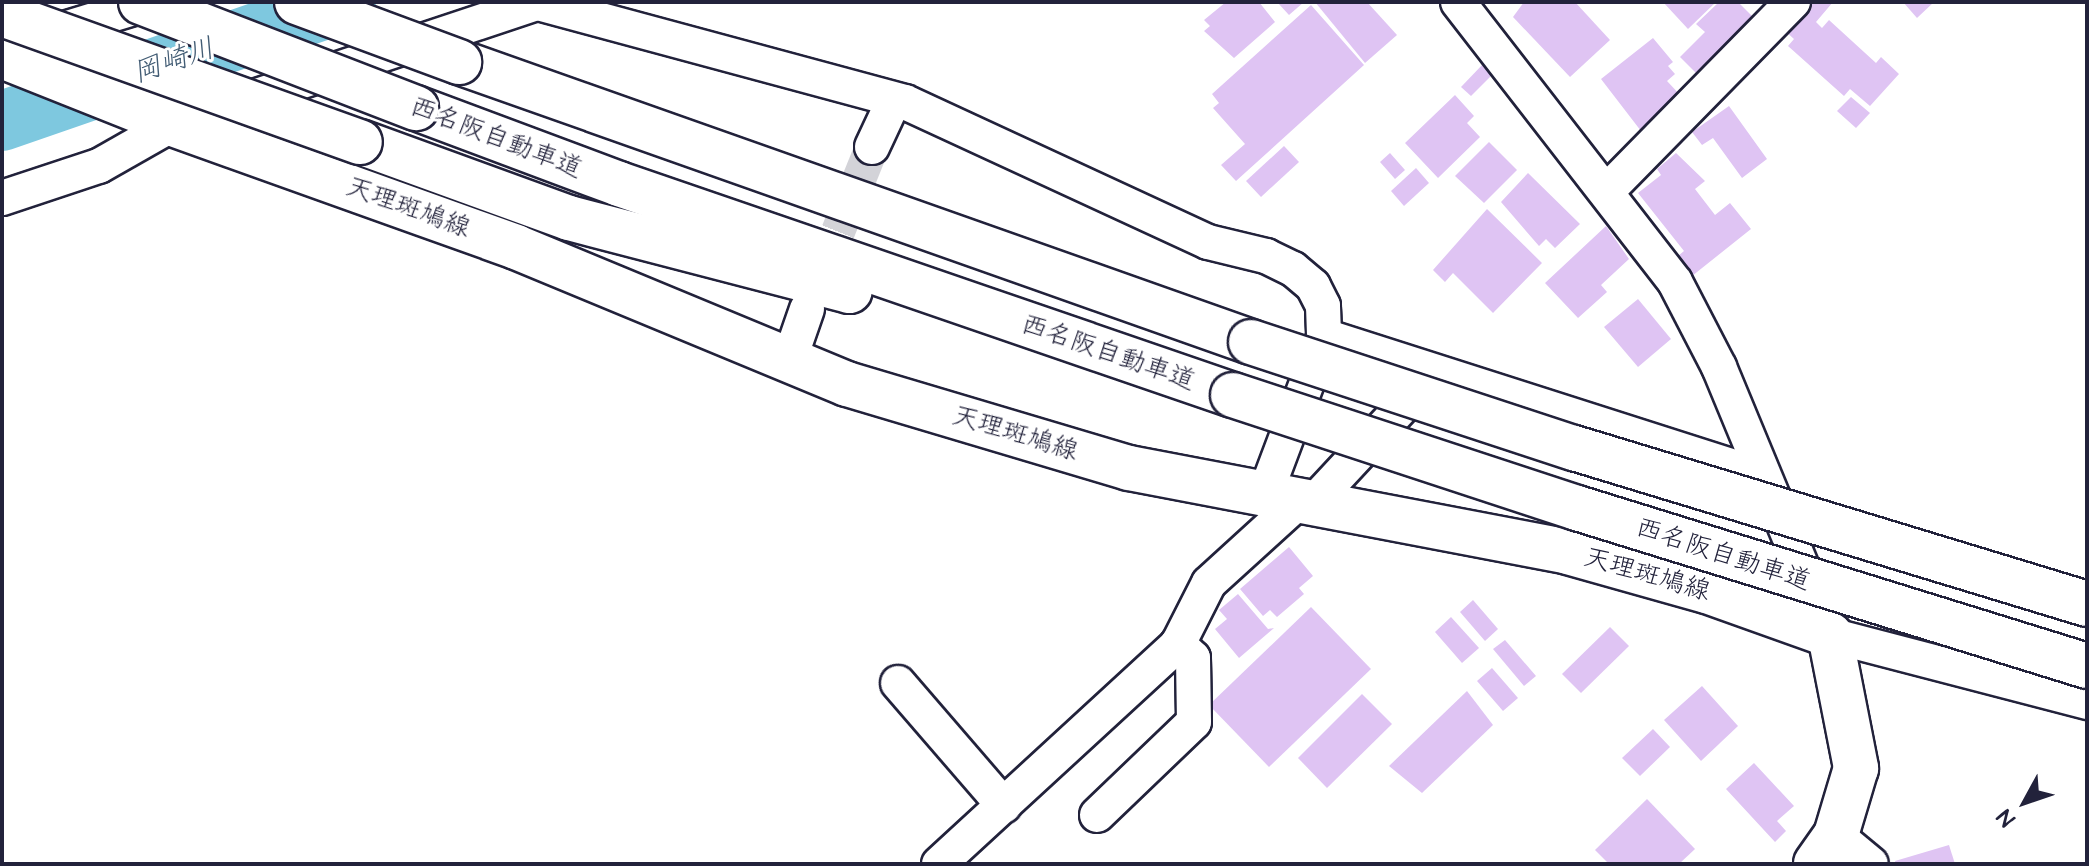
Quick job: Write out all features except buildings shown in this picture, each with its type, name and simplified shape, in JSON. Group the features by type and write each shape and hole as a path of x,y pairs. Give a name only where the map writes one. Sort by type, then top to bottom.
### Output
{"main road":[{"name":"西名阪自動車道","path":"141,2 416,108 1124,360 1577,508 2087,666"},
{"path":"297,2 1251,342 1574,448 2087,604"},
{"path":"2,14 569,218 1124,360"},
{"name":"天理斑鳩線","path":"2,56 173,124 516,247 847,384 1129,468 1290,502 1568,552 1707,591 1830,635"},
{"path":"1826,850 1856,768 1853,731 1830,635"}],"street":[{"path":"2,48 153,2"},
{"path":"2,198 99,166 173,124 538,2 894,100 1208,242 1266,256 1293,269 1313,286 1323,306 1324,336 1290,502"},
{"path":"1458,2 1608,190 1675,282 1719,367 1760,475 1830,635 2087,702"},
{"path":"1608,190 1793,2"},
{"path":"872,147 894,100"},
{"path":"789,361 807,309"},
{"path":"1324,336 1760,475"},
{"path":"939,864 1178,644 1209,583 1290,502 1435,372"},
{"path":"1097,815 1194,722 1193,658 1178,644"},
{"path":"898,683 1004,806"},
{"path":"1826,850 1871,864"}],"waterway":[{"name":"岡崎川","path":"2,121 346,2"}],"tunnel":[{"path":"819,279 872,147"}]}
